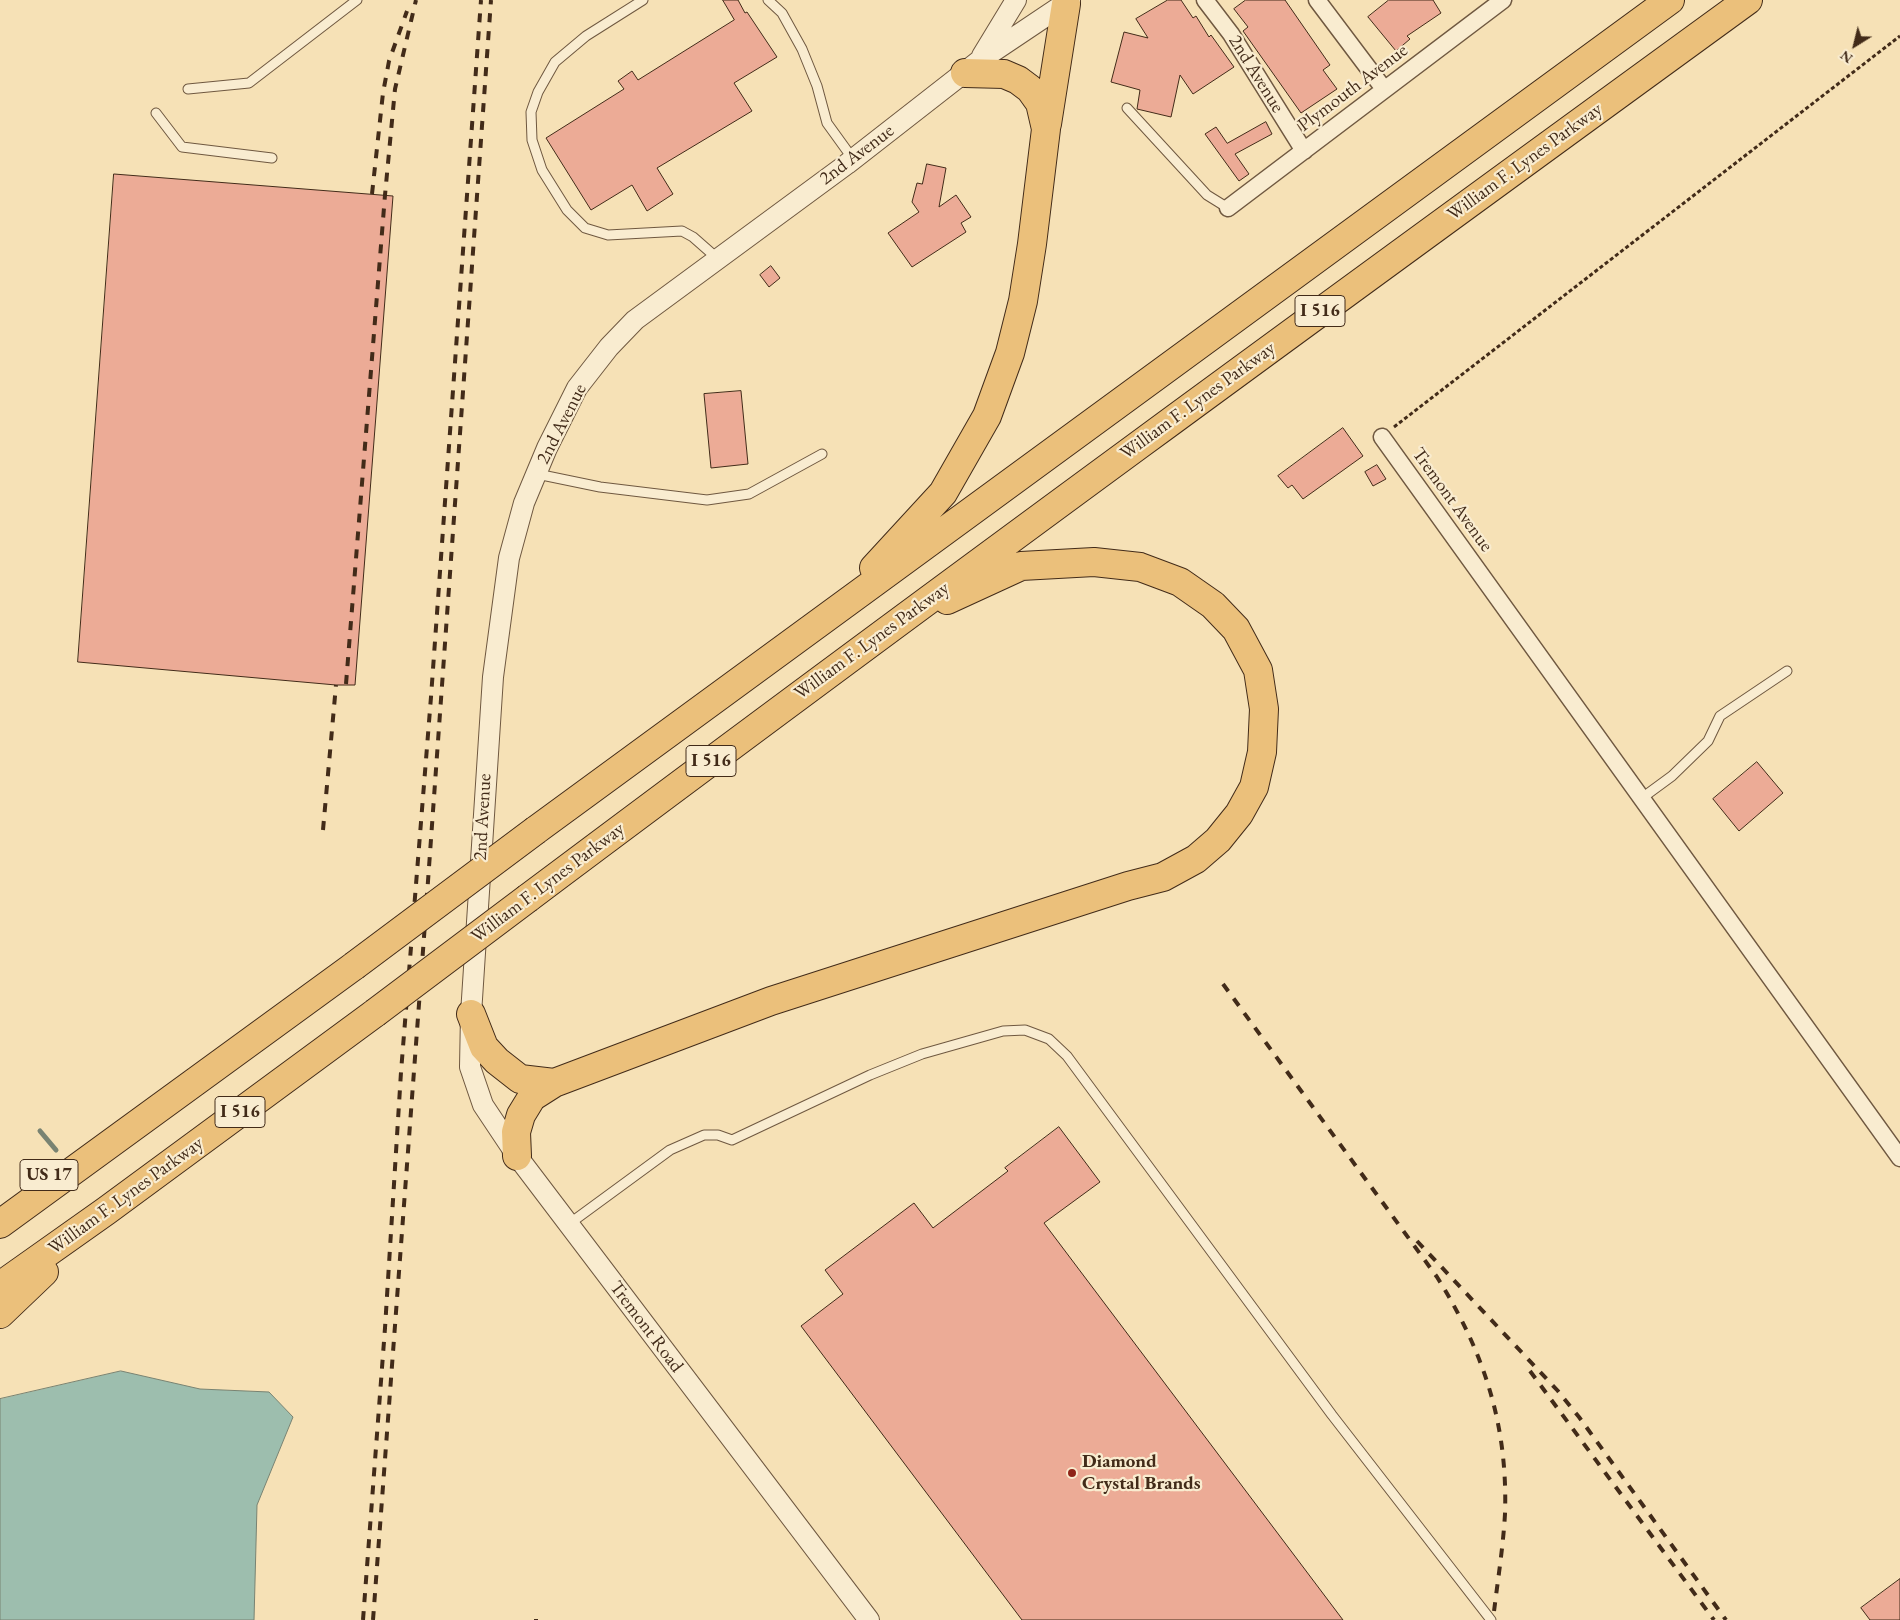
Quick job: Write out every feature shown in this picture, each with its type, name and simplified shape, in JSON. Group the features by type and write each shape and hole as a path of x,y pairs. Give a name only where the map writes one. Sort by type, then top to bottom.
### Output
{"highway":[{"name":"I 516","path":"0,1224 1670,0"},
{"name":"William F. Lynes Parkway","path":"0,1286 106,1211 375,1013 894,625 1748,0"},
{"path":"843,606 869,574 943,493 987,416 1010,353 1023,301 1046,129 1068,1"},
{"path":"972,67 1004,74 1018,80 1030,90 1040,103 1046,129"},
{"path":"517,1156 516,1132 521,1115 532,1097 554,1083 771,1001 1119,889 1163,877 1196,859 1218,840 1240,814 1254,787 1262,752 1264,709 1258,670 1236,629 1213,605 1180,582 1140,567 1094,562 1021,566 894,625"},
{"path":"471,1014 484,1047 497,1061 520,1080 554,1083"},
{"name":"US 17","path":"0,1199 98,1152"},
{"path":"0,1314 106,1211"}],"street":[{"path":"972,67 1016,0"},
{"name":"2nd Avenue","path":"1205,0 1230,34 1304,151"},
{"path":"1317,0 1384,89"},
{"name":"Plymouth Avenue","path":"1228,208 1503,0"},
{"name":"2nd Avenue","path":"471,1014 493,677 509,558 524,503 578,388 609,347 635,320 853,159 972,67 1068,1"},
{"name":"Tremont Avenue","path":"1382,438 1900,1158"},
{"name":"Tremont Road","path":"471,1014 470,1067 483,1105 517,1156 869,1620"}],"lane":[{"path":"188,89 249,83 357,0"},
{"path":"643,0 586,36 555,62 538,92 532,112 532,140 542,170 567,210 585,228 608,235 682,231 718,259"},
{"path":"768,0 782,12 802,49 817,86 827,123 853,159"},
{"path":"1127,108 1207,195 1228,208"},
{"path":"156,113 182,147 272,158"},
{"path":"536,474 600,487 707,500 749,494 822,454"},
{"path":"1642,798 1672,776 1708,741 1720,716 1788,671"},
{"path":"569,1224 670,1150 691,1140 704,1135 718,1135 732,1140 870,1074 922,1054 1003,1032 1025,1030 1049,1039 1067,1056 1326,1407 1491,1620"}],"path":[{"path":"1382,438 1409,415 1900,36"}],"shaded area":[{"path":"121,1371 200,1389 269,1392 293,1417 257,1505 254,1620 0,1620 0,1399"}],"building":[{"path":"723,0 738,0 745,13 747,12 777,57 734,83 752,111 657,168 673,194 647,211 632,185 591,210 546,138 624,89 618,81 632,71 638,80 734,20"},
{"path":"1168,0 1181,0 1193,18 1196,16 1209,37 1211,35 1234,67 1193,94 1180,75 1171,117 1137,109 1140,90 1111,82 1124,32 1148,38 1136,19"},
{"path":"1246,0 1285,0 1330,65 1323,70 1337,89 1301,113 1243,31 1248,27 1234,9"},
{"path":"1389,0 1433,0 1441,13 1407,36 1410,39 1396,51 1368,17"},
{"path":"1266,122 1272,134 1235,154 1249,174 1239,181 1205,134 1216,127 1227,143"},
{"path":"927,164 946,168 939,207 956,195 971,217 961,223 966,232 912,267 888,233 919,212 912,202 917,183 922,184"},
{"path":"114,174 393,196 355,685 336,685 78,662"},
{"path":"771,266 780,278 769,287 760,275"},
{"path":"741,391 748,464 711,468 704,394"},
{"path":"1343,428 1363,456 1303,499 1292,485 1288,488 1278,476"},
{"path":"1377,465 1386,479 1373,486 1365,472"},
{"path":"1757,762 1783,793 1739,831 1713,799"},
{"name":"Diamond Crystal Brands","path":"1059,1127 1100,1182 1044,1223 1343,1620 1022,1620 801,1326 843,1294 825,1270 914,1203 933,1228 1008,1171 1005,1168"},
{"path":"1900,1579 1900,1620 1870,1620 1861,1608"}],"waterway":[{"path":"40,1131 56,1150"}],"railway":[{"path":"346,684 395,89 416,0"},
{"path":"363,1620 385,1328 401,1072 431,697 481,0"},
{"path":"373,1620 491,0"},
{"path":"372,194 383,93 389,61 407,11"},
{"path":"323,830 336,685"},
{"path":"1223,984 1437,1277 1454,1305 1480,1361 1490,1390 1497,1420 1505,1481 1504,1527 1493,1620"},
{"path":"1417,1241 1558,1391 1579,1417 1726,1620"},
{"path":"1530,1371 1714,1620"}],"place":[{"name":"Diamond Crystal Brands","path":"1072,1473"}]}
